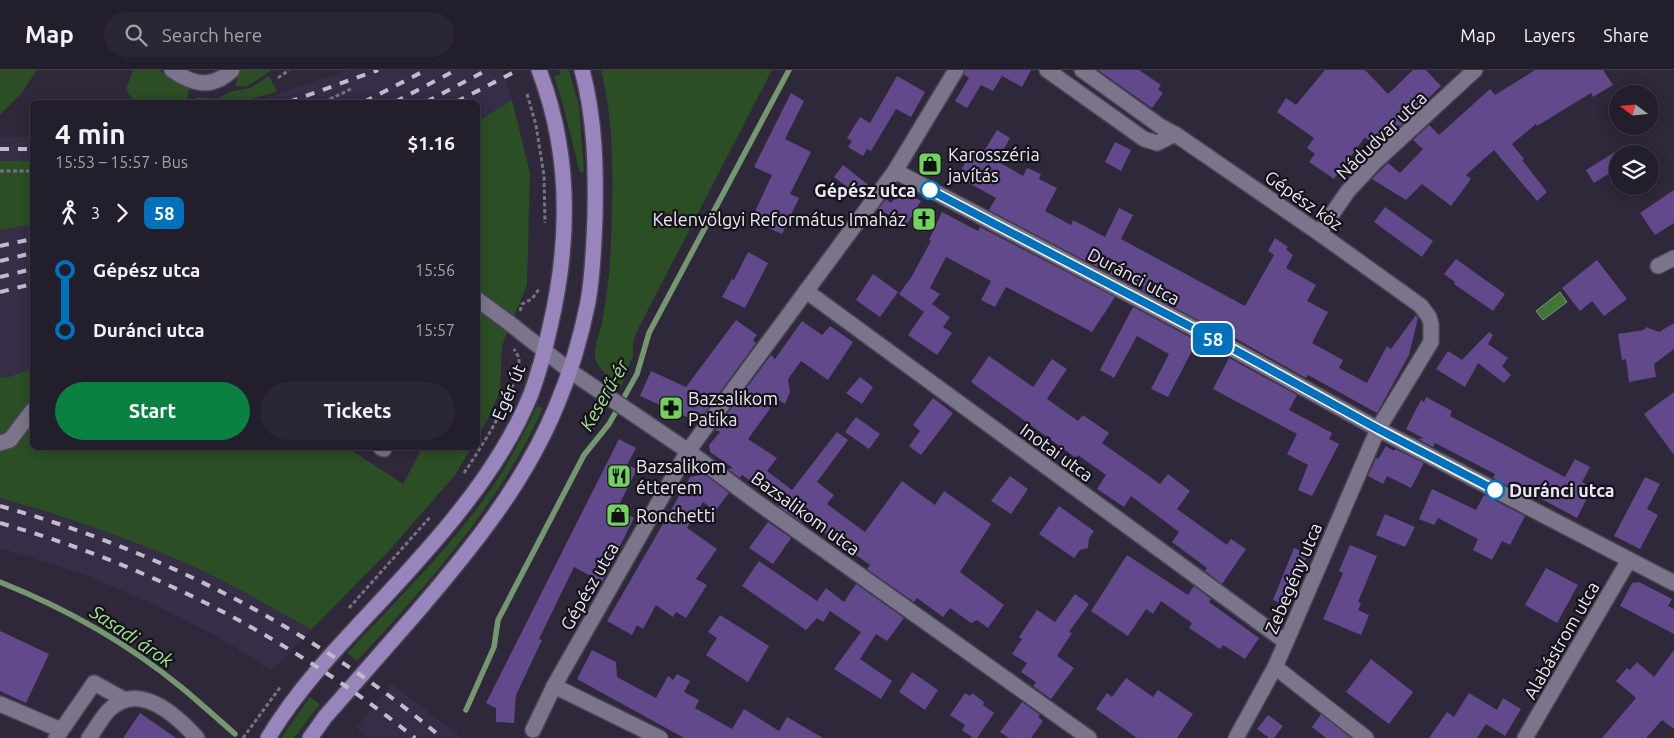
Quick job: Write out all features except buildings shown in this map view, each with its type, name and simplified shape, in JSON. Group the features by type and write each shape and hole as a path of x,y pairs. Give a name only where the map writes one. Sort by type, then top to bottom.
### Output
{"main road":[{"name":"Egér út","path":"268,738 299,693 340,644 419,560 470,499 500,453 530,394 544,351 556,302 562,262 564,203 560,158 553,116 539,70"},
{"path":"310,738 474,543 507,499 552,417 570,371 588,302 596,193 592,118 582,70"}],"street":[{"path":"172,70 182,77 208,84 223,78 232,70"},
{"name":"Gépész utca","path":"534,730 554,686 688,451 895,171 956,70"},
{"path":"1047,70 1144,140 1157,143 1175,134"},
{"name":"Gépész köz","path":"1082,70 1160,126 1175,134 1319,233 1421,306 1429,317 1431,324 1431,342 1378,429"},
{"name":"Nádudvar utca","path":"1319,233 1348,191 1375,162 1476,70"},
{"name":"Duránci utca","path":"895,171 1235,350 1378,429 1674,584"},
{"path":"1658,266 1674,258"},
{"name":"Inotai utca","path":"806,291 1286,642"},
{"name":"Bazsalikom utca","path":"480,301 570,371 688,451 1089,738"},
{"path":"0,444 10,440 30,415"},
{"name":"Zebegény utca","path":"1236,738 1275,667 1378,429"},
{"name":"Alabástrom utca","path":"1525,738 1629,560"},
{"path":"1275,667 1366,738"},
{"path":"0,704 59,734 94,683 124,700"},
{"path":"554,686 660,738"},
{"path":"89,738 108,711 124,700 140,698 152,702 168,712 182,732 198,738"}],"path":[{"path":"278,78 289,70"},
{"path":"328,100 351,89"},
{"path":"526,90 536,125 544,176 545,223"},
{"path":"0,171 30,171"},
{"path":"464,474 487,440 512,386 518,368 519,358 514,350 522,304 532,299 539,289 541,280"},
{"path":"346,610 432,515"},
{"path":"243,738 286,680"}],"shaded area":[{"path":"0,70 37,70 20,95 0,115"},
{"path":"133,70 159,70 189,88 187,100 133,100 126,89"},
{"path":"240,70 272,70 246,87 236,86"},
{"path":"347,70 502,70 512,100 480,120 480,100 259,100"},
{"path":"559,70 569,70 579,106 584,172 580,173 554,77 560,74"},
{"path":"601,70 772,70 636,333 633,355 622,386 602,370 595,356 609,274 612,213 610,123"},
{"path":"269,76 277,92 246,100 194,100 196,97 219,98 230,92 250,88"},
{"path":"512,100 530,173 527,285 502,345 500,391 480,433 480,333 480,120"},
{"path":"0,137 30,137 30,161 0,161"},
{"path":"0,161 30,161 30,224 0,230"},
{"path":"30,224 30,369 9,377 0,378 0,230"},
{"path":"1560,292 1567,302 1543,320 1536,311"},
{"path":"30,369 30,450 351,450 403,484 421,450 470,450 455,475 388,552 311,630 245,592 176,559 89,526 0,498 0,378 9,377"},
{"path":"537,406 543,408 526,443 484,510 436,572 357,661 347,653 423,573 477,509 505,467"},
{"path":"0,498 101,530 177,559 248,593 311,630 272,671 220,638 155,605 85,575 0,548"},
{"path":"392,684 462,738 369,738 356,727"},
{"path":"310,697 320,704 294,738 281,738"}],"waterway":[{"name":"Keserű-ér","path":"466,710 494,647 498,620 584,455 609,424 637,374 649,333 789,70"},
{"name":"Sasadi árok","path":"0,582 48,603 94,627 139,655 181,687 235,734"}],"railway":[{"path":"295,100 378,70"},
{"path":"368,100 426,70"},
{"path":"399,100 456,70"},
{"path":"430,100 487,70"},
{"path":"460,100 518,70"},
{"path":"0,149 30,149"},
{"path":"0,246 30,239"},
{"path":"0,261 30,254"},
{"path":"0,277 30,270"},
{"path":"0,292 30,284"},
{"path":"0,506 60,524 119,546 177,570 233,598 342,662 442,738"},
{"path":"0,523 112,561 166,584 218,610 270,638 320,669 368,702 415,738"}],"bus line":[{"name":"58","path":"930,190 1235,350 1378,429 1495,490"}],"place":[{"name":"Karosszéria javítás","path":"930,164"},
{"name":"Gépész utca","path":"930,190"},
{"name":"Kelenvölgyi Református Imaház","path":"924,219"},
{"name":"Bazsalikom Patika","path":"671,408"},
{"name":"Bazsalikom étterem","path":"619,476"},
{"name":"Duránci utca","path":"1495,490"},
{"name":"Ronchetti","path":"618,515"}]}
